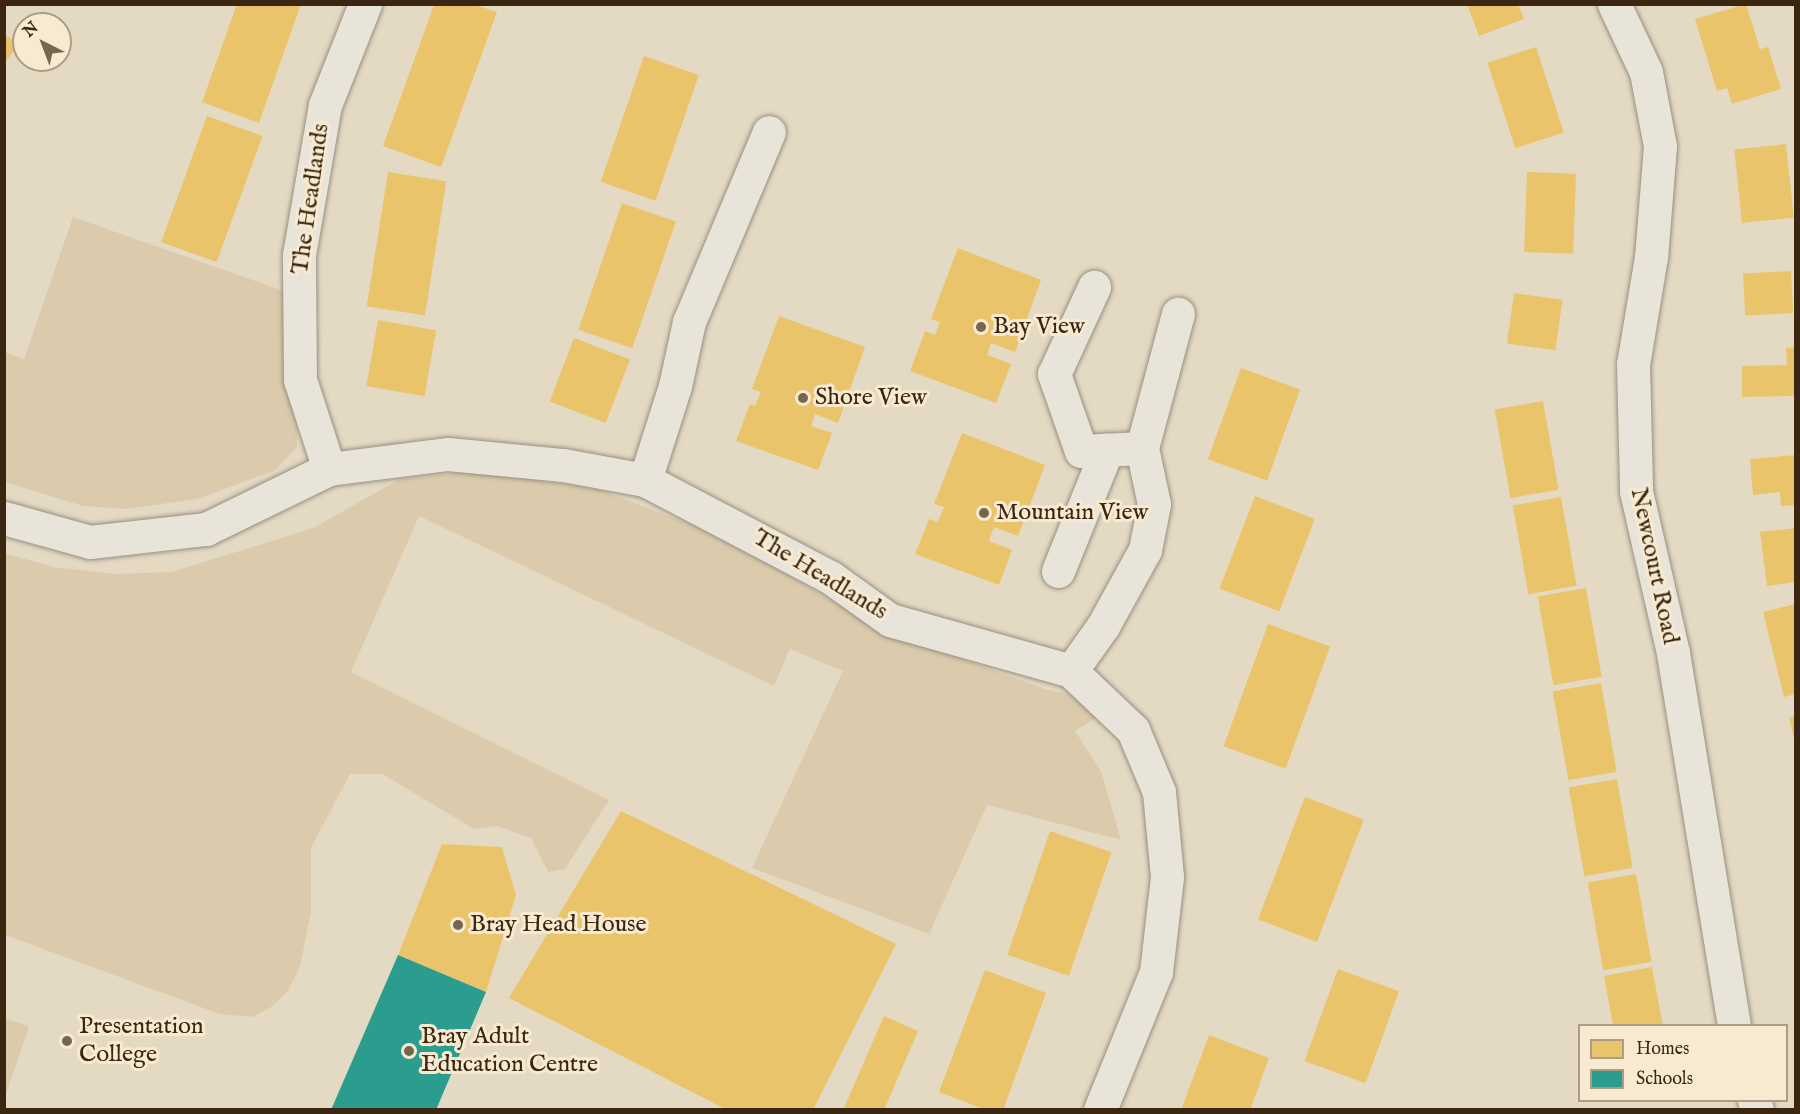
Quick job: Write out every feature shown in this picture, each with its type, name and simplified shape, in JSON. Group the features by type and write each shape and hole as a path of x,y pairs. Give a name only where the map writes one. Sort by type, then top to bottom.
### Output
{"street":[{"name":"The Headlands","path":"329,469 300,380 299,255 325,105 365,4"},
{"name":"Newcourt Road","path":"1614,4 1646,72 1660,146 1651,257 1633,364 1636,490 1673,653 1734,1024"},
{"path":"645,480 675,386 689,322 769,132"},
{"path":"1094,287 1054,374 1081,451 1142,448"},
{"path":"1071,671 1103,626 1145,550 1154,504 1142,448 1178,314"},
{"path":"1058,571 1107,450"},
{"name":"The Headlands","path":"4,518 90,543 206,529 329,469 448,454 564,465 645,480 830,577 890,620 1071,671 1133,730 1159,792 1167,877 1156,972 1100,1110"}],"shaded area":[{"path":"73,217 284,291 297,403 297,447 274,471 197,499 126,509 83,506 5,482 4,352 24,359"},
{"path":"475,471 597,489 727,538 879,629 1045,689 1075,696 1098,717 1075,731 1101,771 1121,840 987,805 929,934 752,868 843,671 790,649 774,686 419,516 351,672 609,800 565,869 548,872 531,838 497,826 474,829 382,774 350,774 311,848 311,912 300,967 288,991 271,1007 252,1017 220,1014 5,935 4,553 54,567 115,574 172,572 313,528 400,479"},
{"path":"4,1018 29,1027 5,1097"}],"building: Homes":[{"path":"237,4 301,4 259,123 202,102"},
{"path":"1467,4 1518,4 1524,19 1479,36"},
{"path":"1746,4 1760,49 1768,47 1781,89 1732,104 1727,88 1717,91 1695,19"},
{"path":"434,5 475,5 497,12 441,167 383,146"},
{"path":"4,34 12,39 12,53 4,64"},
{"path":"1536,47 1564,133 1515,148 1487,63"},
{"path":"644,56 699,75 656,201 601,182"},
{"path":"207,116 262,136 217,262 161,242"},
{"path":"1786,144 1794,218 1742,223 1734,149"},
{"path":"388,172 446,181 425,316 367,306"},
{"path":"1527,172 1576,174 1573,254 1524,252"},
{"path":"622,203 676,222 632,348 578,330"},
{"name":"Bay View","path":"958,248 1041,280 1015,352 991,343 987,355 1011,364 996,403 910,371 925,331 935,335 940,322 931,319"},
{"path":"1791,271 1793,313 1745,315 1743,274"},
{"path":"1514,293 1563,300 1555,350 1507,344"},
{"name":"Shore View","path":"779,316 865,347 838,423 815,414 811,426 832,433 818,470 736,441 750,404 755,406 761,392 752,389"},
{"path":"378,320 436,330 424,396 366,386"},
{"path":"574,338 630,360 606,423 550,401"},
{"path":"1796,347 1796,396 1742,397 1742,366 1787,365 1786,348"},
{"path":"1241,368 1300,390 1267,481 1208,459"},
{"path":"1543,401 1559,490 1510,498 1495,410"},
{"name":"Mountain View","path":"962,433 1045,465 1018,536 994,527 989,541 1012,550 999,585 915,554 929,519 938,522 944,507 934,504"},
{"path":"1796,455 1796,505 1781,506 1780,492 1753,495 1750,459"},
{"path":"1255,496 1315,519 1279,611 1220,588"},
{"path":"1561,497 1577,586 1528,594 1513,506"},
{"path":"1796,528 1796,582 1767,586 1760,532"},
{"path":"1586,588 1602,677 1553,685 1538,597"},
{"path":"1796,604 1796,694 1784,697 1763,612"},
{"path":"1268,624 1330,647 1286,769 1224,746"},
{"path":"1601,683 1617,772 1568,780 1553,692"},
{"path":"1796,716 1796,743 1795,743 1789,717"},
{"path":"1617,779 1633,868 1584,876 1569,788"},
{"path":"1305,797 1364,820 1317,942 1258,919"},
{"path":"621,811 896,944 813,1110 727,1110 509,998"},
{"path":"1050,831 1111,852 1069,976 1007,955"},
{"name":"Bray Head House","path":"442,844 502,847 516,895 486,992 398,955"},
{"path":"1636,874 1651,962 1603,970 1588,883"},
{"path":"1652,967 1663,1024 1613,1024 1604,976"},
{"path":"1338,969 1399,991 1366,1083 1304,1061"},
{"path":"985,970 1046,993 1003,1110 986,1110 939,1092"},
{"path":"884,1016 918,1031 884,1110 847,1110 844,1108"},
{"path":"1209,1035 1269,1058 1250,1110 1181,1110"}],"building: Schools":[{"name":"Bray Adult Education Centre","path":"398,955 486,992 436,1110 331,1110"}],"place":[{"name":"Bay View","path":"981,327"},
{"name":"Shore View","path":"803,398"},
{"name":"Mountain View","path":"984,513"},
{"name":"Bray Head House","path":"458,925"},
{"name":"Presentation College","path":"67,1041"},
{"name":"Bray Adult Education Centre","path":"409,1051"}]}
